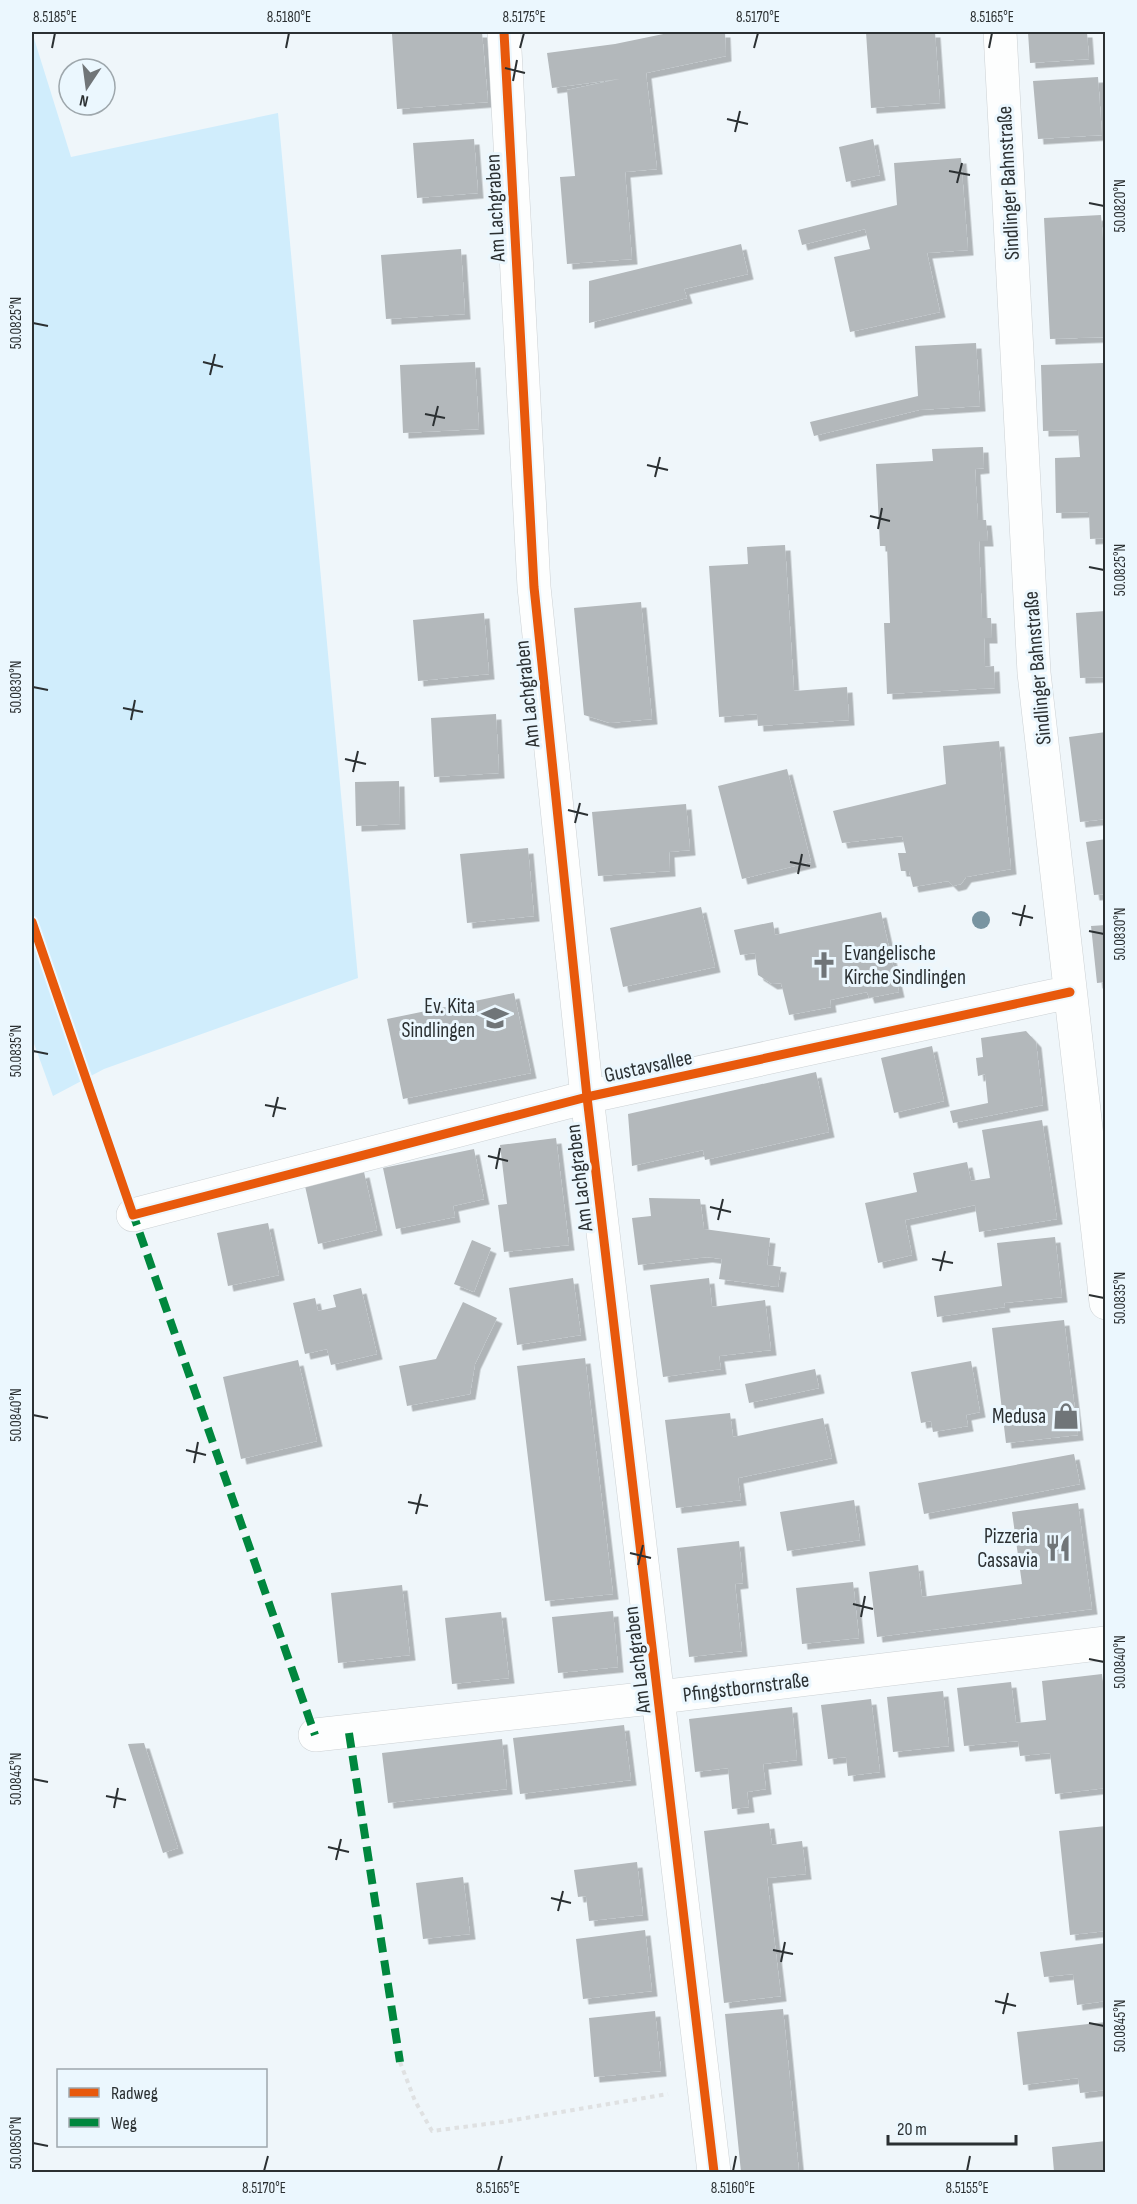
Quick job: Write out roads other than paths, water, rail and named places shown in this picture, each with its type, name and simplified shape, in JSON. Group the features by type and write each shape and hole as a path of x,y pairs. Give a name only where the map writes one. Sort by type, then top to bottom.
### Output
{"street":[{"name":"Am Lachgraben","path":"504,32 534,587 587,1097 660,1697 714,2172"},
{"name":"Sindlinger Bahnstraße","path":"1000,32 1034,673 1106,1303"},
{"name":"Gustavsallee","path":"133,1215 587,1097 1070,992"},
{"name":"Pfingstbornstraße","path":"315,1736 1106,1643"}],"place":[{"name":"Evangelische Kirche Sindlingen","path":"824,965"},
{"name":"Ev. Kita Sindlingen","path":"495,1018"},
{"name":"Medusa","path":"1066,1416"},
{"name":"Pizzeria Cassavia","path":"1058,1548"}]}
